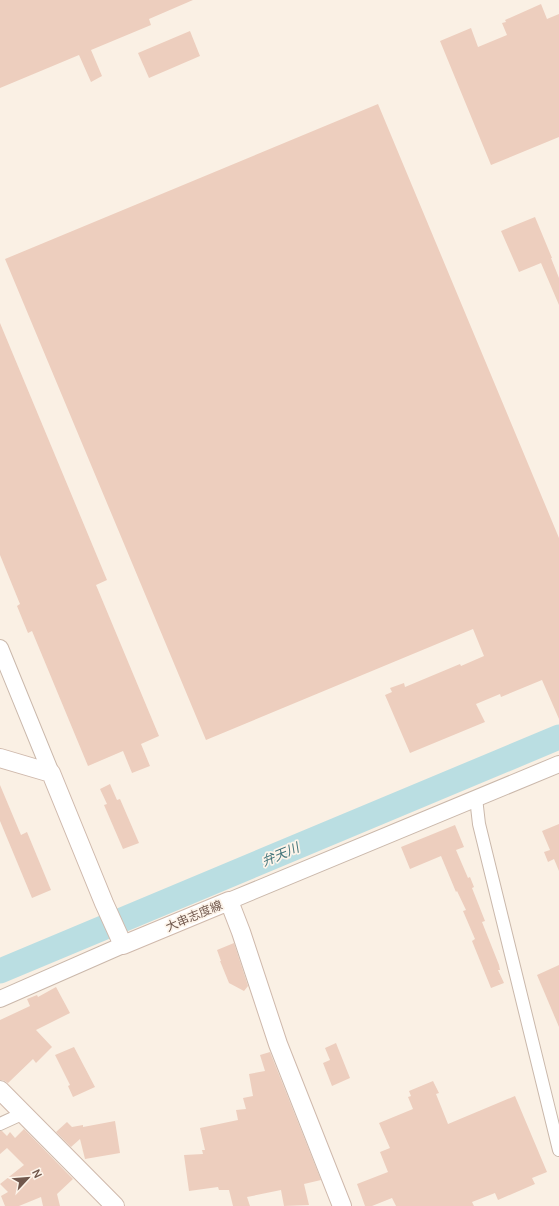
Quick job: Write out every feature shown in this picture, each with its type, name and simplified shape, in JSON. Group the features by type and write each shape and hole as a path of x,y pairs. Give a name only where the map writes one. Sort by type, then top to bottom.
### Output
{"main road":[{"path":"0,758 50,773 119,938"},
{"name":"大串志度線","path":"119,938 229,901 242,932 278,1044 342,1206"},
{"path":"0,1090 115,1206"}],"street":[{"path":"0,648 50,773"},
{"path":"229,901 559,764"},
{"path":"476,798 479,824 559,1150"},
{"path":"0,999 119,938"},
{"path":"0,1124 24,1113"}],"building":[{"path":"0,0 193,0 149,19 151,25 91,50 102,76 91,82 79,55 0,88"},
{"path":"541,4 547,19 559,14 559,137 491,165 440,41 471,28 478,47 507,35 502,23 506,22 505,20"},
{"path":"190,31 200,56 149,78 138,53"},
{"path":"378,104 559,538 559,719 542,680 501,697 500,694 476,704 485,722 410,753 385,695 392,692 390,688 404,683 405,687 460,664 461,666 484,656 473,629 206,740 5,259"},
{"path":"535,217 559,278 559,305 541,263 519,272 501,231"},
{"path":"0,323 107,580 96,585 159,736 141,744 150,766 132,773 123,751 88,766 32,631 28,633 17,606 20,604 0,555"},
{"path":"110,784 117,800 120,799 139,843 123,849 104,805 107,804 100,789"},
{"path":"0,785 21,835 27,832 51,890 32,898 0,821"},
{"path":"559,824 559,871 554,859 548,862 544,852 550,850 542,831"},
{"path":"455,825 464,847 456,850 468,878 470,877 474,887 472,888 485,921 482,922 499,965 500,970 498,970 504,983 491,988 472,941 475,939 463,911 466,910 457,891 456,892 441,856 410,869 401,847"},
{"path":"234,943 248,986 244,991 229,983 217,950"},
{"path":"559,965 559,1027 537,975"},
{"path":"56,987 70,1013 36,1030 52,1047 36,1063 33,1059 8,1083 0,1080 0,1020 30,1006 27,999 37,995 38,997"},
{"path":"336,1043 350,1078 332,1086 323,1063 330,1060 325,1048"},
{"path":"74,1047 95,1087 73,1097 68,1086 70,1085 55,1055"},
{"path":"270,1052 321,1180 304,1184 309,1205 284,1206 281,1190 247,1197 250,1206 233,1206 229,1190 219,1190 218,1187 189,1191 184,1155 203,1154 202,1150 205,1150 200,1128 238,1120 236,1110 246,1109 243,1098 253,1096 249,1074 265,1071 260,1055"},
{"path":"433,1081 439,1093 436,1094 448,1124 515,1096 547,1172 532,1178 535,1184 498,1200 495,1193 472,1202 474,1206 396,1206 392,1198 372,1206 365,1206 357,1184 388,1172 380,1152 390,1148 379,1123 413,1109 408,1097 411,1096 409,1091"},
{"path":"115,1121 120,1153 85,1159 80,1139 71,1147 56,1132 67,1122 72,1127 83,1125 83,1127"},
{"path":"24,1129 73,1179 57,1194 60,1206 43,1206 41,1197 19,1206 5,1206 1,1196 8,1192 0,1184 24,1165 7,1148 0,1154 0,1131 7,1136 10,1132 15,1138"}],"waterway":[{"name":"弁天川","path":"0,971 559,737"}]}
